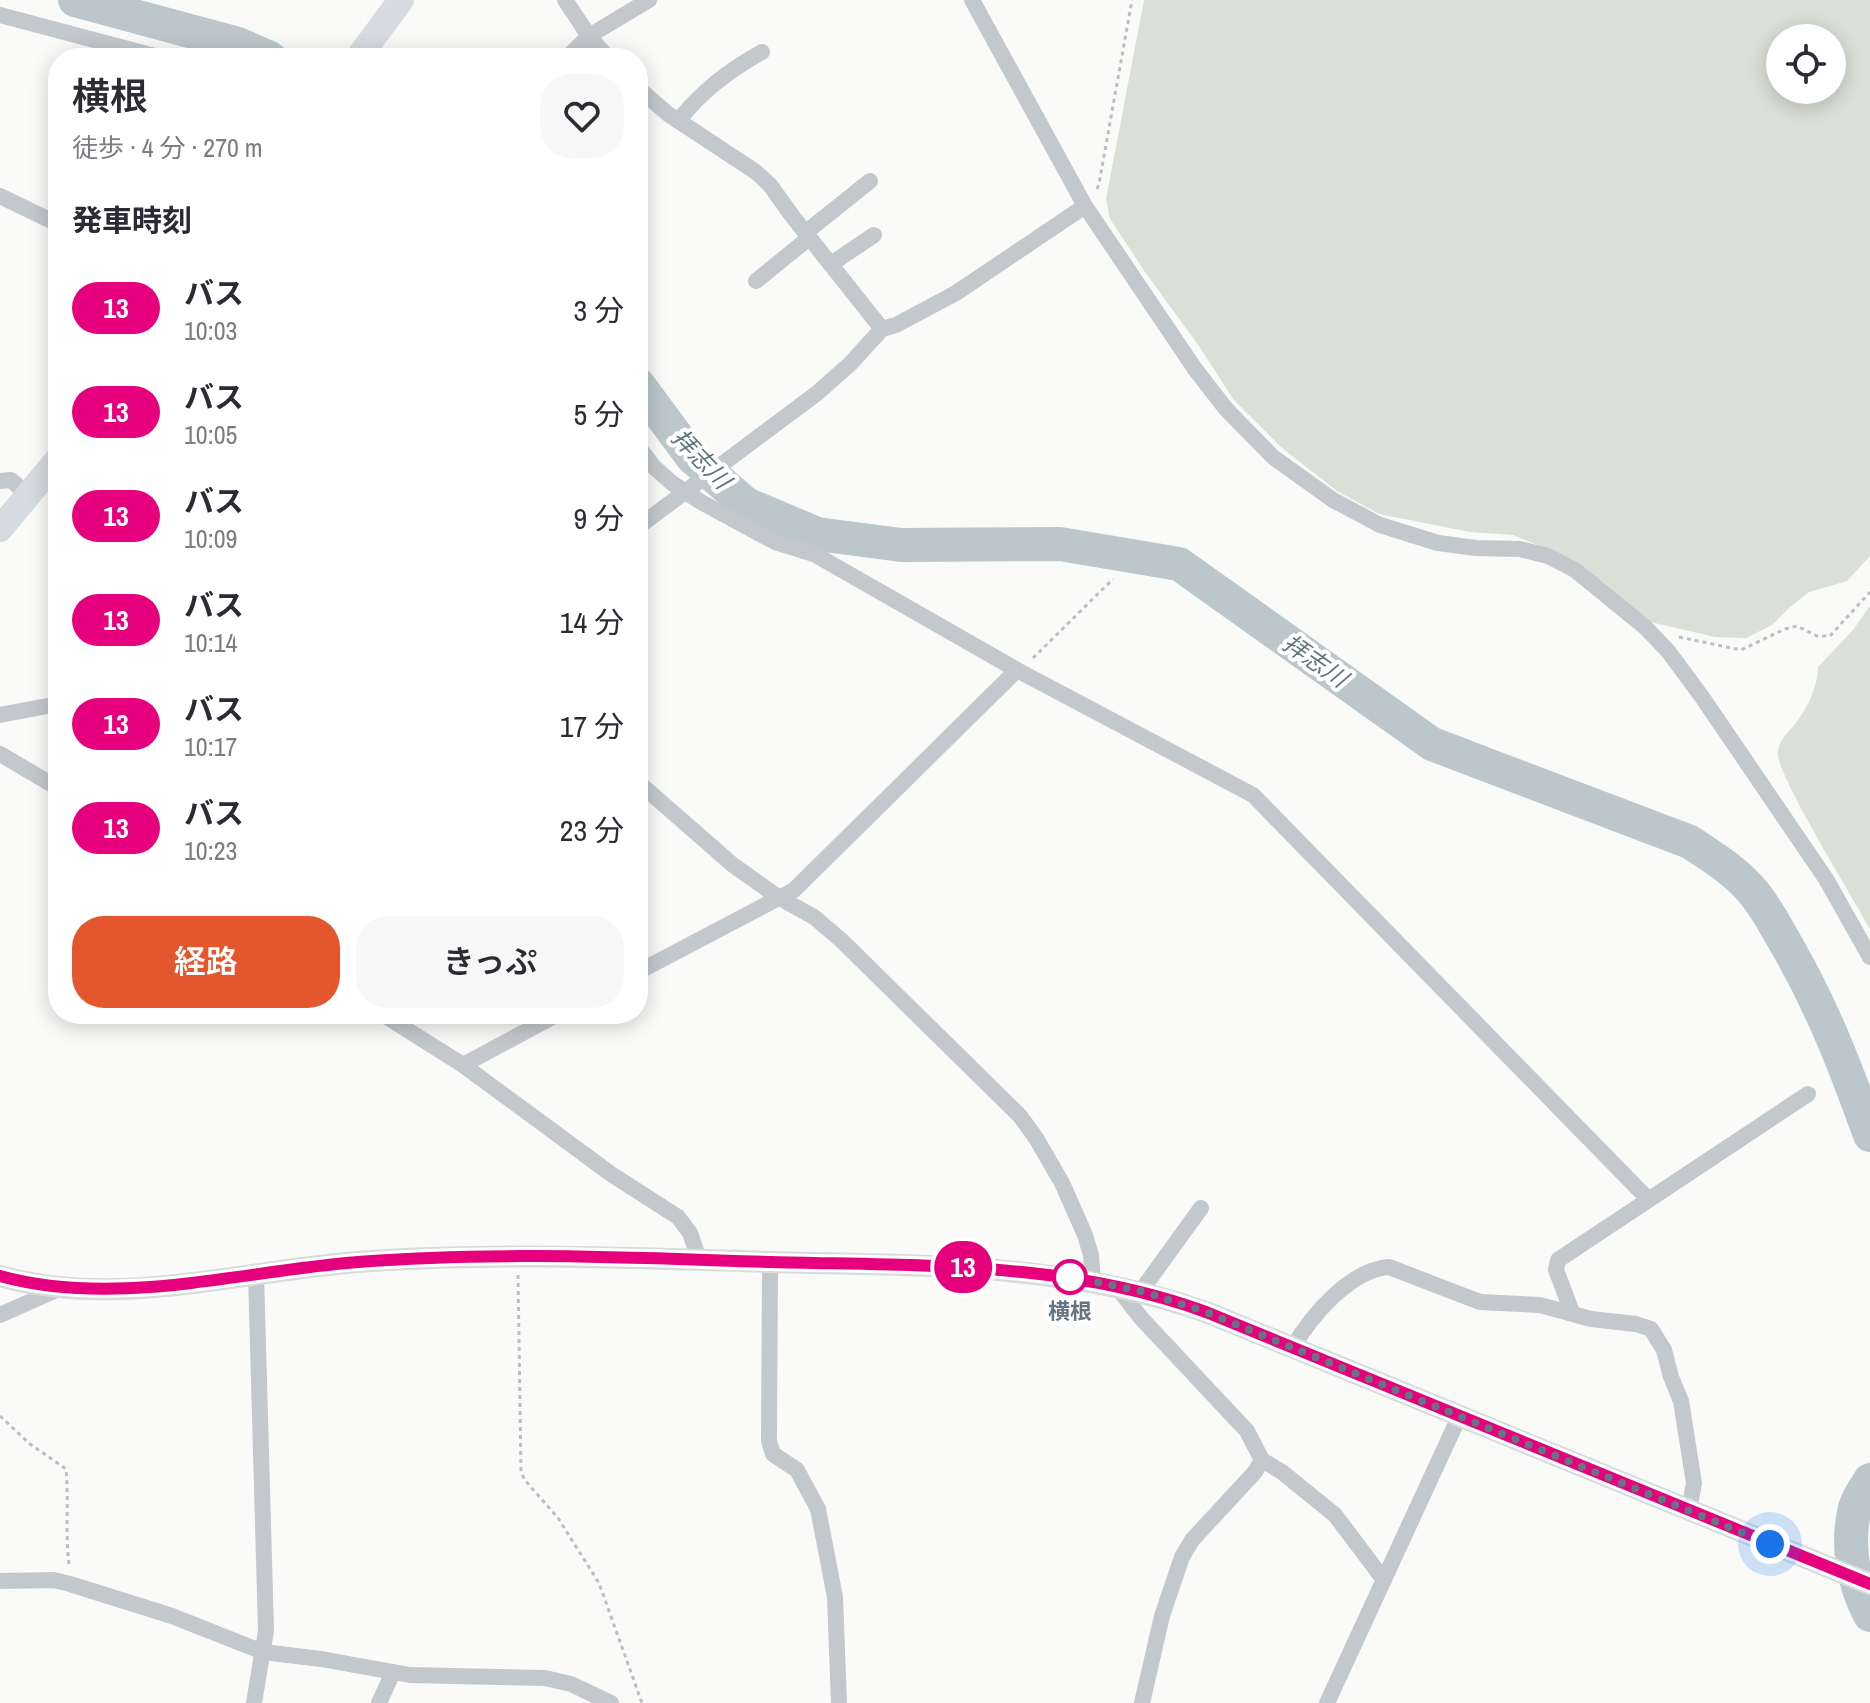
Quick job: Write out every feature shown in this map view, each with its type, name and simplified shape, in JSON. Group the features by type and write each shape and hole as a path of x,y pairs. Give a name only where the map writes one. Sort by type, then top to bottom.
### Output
{"main road":[{"path":"365,48 401,0"},
{"path":"0,529 23,483 48,466"},
{"path":"0,1276 62,1288 128,1287 362,1262 517,1256 1011,1270 1093,1282 1141,1291 1206,1312 1870,1584"}],"street":[{"path":"565,0 599,48"},
{"path":"577,48 589,36 649,0"},
{"path":"972,0 1085,206 1195,369 1226,409 1273,457 1333,500 1380,525 1438,543 1520,549 1548,556 1575,570 1645,627 1668,651 1702,697 1826,879 1870,957"},
{"path":"0,15 124,48"},
{"path":"678,121 721,77 762,52"},
{"path":"648,96 770,185 882,329"},
{"path":"756,281 870,181"},
{"path":"0,196 48,219"},
{"path":"648,520 816,394 850,364 882,329 896,325 956,293 1085,206"},
{"path":"831,264 874,235"},
{"path":"648,459 654,467 689,491 775,542 814,554 1017,670 1253,795 1648,1199"},
{"path":"648,967 794,890 1017,670"},
{"path":"0,715 48,706"},
{"path":"0,754 48,782"},
{"path":"648,791 695,834 778,897 814,917 841,940 1020,1116 1047,1156 1077,1216 1091,1255 1093,1282"},
{"path":"398,1024 463,1065 611,1174 678,1217 690,1233 699,1259"},
{"path":"463,1065 539,1024"},
{"path":"1572,1312 1556,1270 1558,1260 1808,1094"},
{"path":"1141,1291 1201,1208"},
{"path":"770,1262 769,1441 773,1454 797,1470 818,1509 835,1597 839,1703"},
{"path":"1293,1347 1317,1312 1357,1278 1374,1268 1389,1267 1480,1302 1540,1305 1591,1319 1636,1324 1651,1329 1659,1338 1681,1401 1694,1483 1689,1510"},
{"path":"254,1703 266,1631 256,1274"},
{"path":"1117,1287 1141,1318 1247,1431 1262,1460 1282,1472 1335,1515 1384,1580"},
{"path":"0,1315 62,1288"},
{"path":"1327,1703 1459,1417"},
{"path":"1142,1703 1162,1616 1182,1557 1192,1540 1255,1472 1262,1460"},
{"path":"0,1581 54,1580 70,1584 172,1616 263,1652 393,1672 545,1678 571,1684 611,1703"},
{"path":"379,1703 393,1672"}],"path":[{"path":"1085,206 1099,184 1132,0"},
{"path":"1017,670 1113,579"},
{"path":"1645,627 1741,650 1797,626 1817,636 1830,636 1870,592"},
{"path":"517,1256 521,1470 524,1479 558,1518 599,1583 642,1703"},
{"path":"0,1416 30,1444 66,1469 69,1505 65,1534 70,1584"}],"shaded area":[{"path":"1144,0 1870,0 1870,556 1847,581 1809,592 1772,625 1746,638 1715,637 1646,621 1563,556 1513,535 1470,532 1379,514 1337,491 1282,448 1233,399 1110,219 1106,199"},
{"path":"1870,606 1870,929 1790,787 1781,767 1778,749 1808,703 1818,667 1853,630"}],"waterway":[{"name":"拝志川","path":"75,0 247,48"},
{"name":"拝志川","path":"648,398 692,457 746,504 817,534 901,545 1060,544 1179,564 1432,744 1690,842 1739,877 1767,911 1822,1014 1870,1135"},
{"name":"拝志川","path":"1870,1480 1856,1505 1851,1535 1855,1577 1870,1615"}],"bus line":[{"name":"13","path":"0,1276 62,1288 97,1289 160,1285 307,1266 517,1256 926,1266 1055,1274 1141,1291 1206,1312 1870,1584"}],"place":[{"name":"横根","path":"1070,1277"}],"route":[{"path":"1070,1277 1141,1291 1206,1312 1770,1544"}]}
